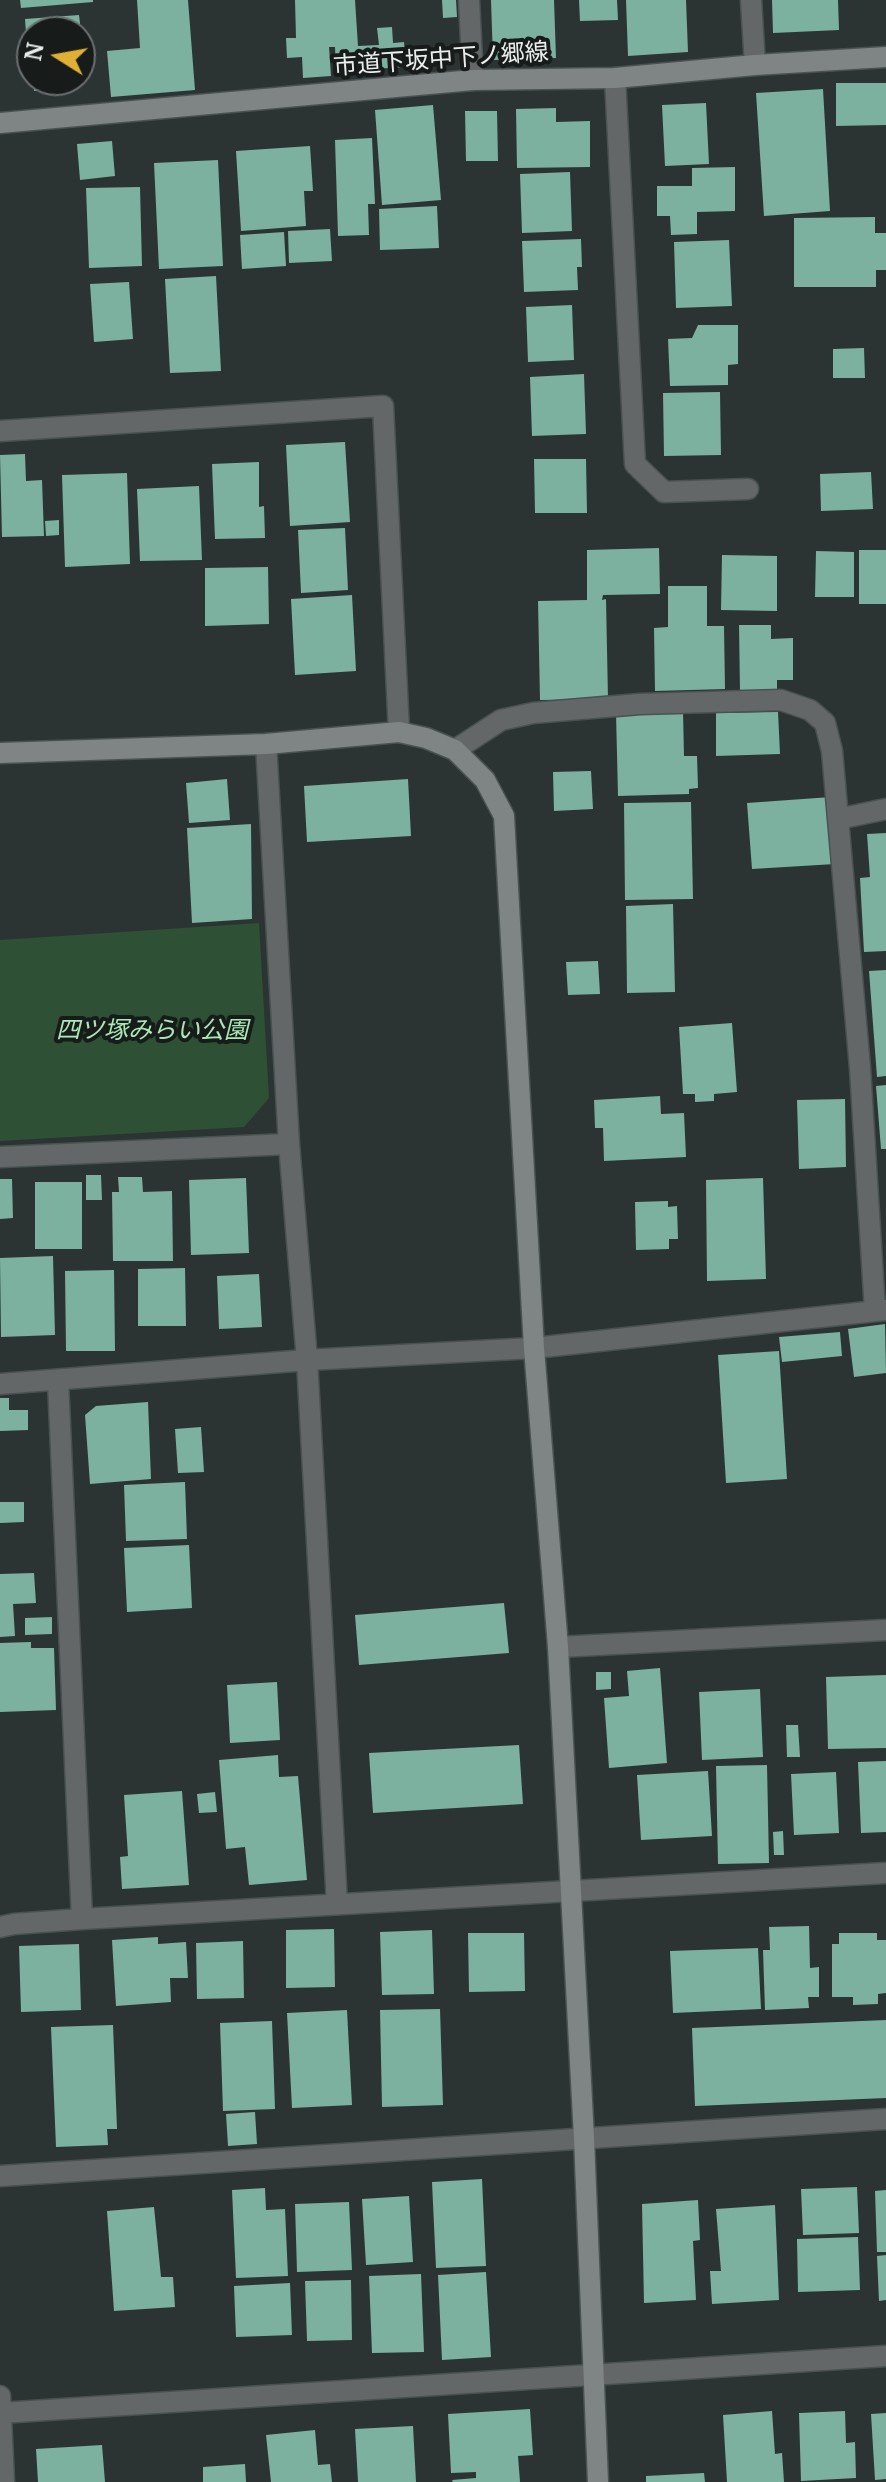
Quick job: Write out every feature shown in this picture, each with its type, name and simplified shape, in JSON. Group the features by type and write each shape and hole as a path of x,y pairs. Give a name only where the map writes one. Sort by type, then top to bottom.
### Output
{"street":[{"path":"469,0 473,80"},
{"path":"751,0 755,65"},
{"name":"市道下坂中下ノ郷線","path":"0,123 473,80 615,78 886,57"},
{"path":"615,78 635,464 664,492 748,489"},
{"path":"0,431 383,406 399,732"},
{"path":"0,1384 307,1360 534,1348 881,1311 832,751 825,723 810,710 781,700 640,704 533,713 501,720 455,750"},
{"path":"0,753 266,744 399,732 426,738 455,750 485,780 504,816 534,1348 558,1647 584,2138 598,2482"},
{"path":"266,744 289,1144 307,1360 337,1904"},
{"path":"838,819 886,809"},
{"path":"0,1157 289,1144"},
{"path":"58,1381 82,1919"},
{"path":"558,1647 886,1630"},
{"path":"0,1927 82,1919 886,1873"},
{"path":"0,2176 886,2119"},
{"path":"0,2413 886,2356"},
{"path":"0,2396 4,2482"}],"green space":[{"name":"四ツ塚みらい公園","path":"259,923 269,1098 244,1127 0,1141 0,940"}],"building":[{"path":"20,0 93,0 93,2 21,8"},
{"path":"137,0 188,0 195,90 111,97 107,51 140,48"},
{"path":"295,0 355,0 358,46 379,45 377,28 392,27 393,43 404,42 406,67 336,71 335,47 329,47 331,76 303,78 302,57 287,58 286,38 296,38"},
{"path":"442,0 456,0 457,17 443,18"},
{"path":"491,0 554,0 556,58 493,60"},
{"path":"579,0 617,0 618,20 580,21"},
{"path":"626,0 686,0 688,52 628,56"},
{"path":"772,0 838,0 839,30 773,33"},
{"path":"836,83 886,83 886,125 836,126"},
{"path":"823,89 830,211 764,216 756,93"},
{"path":"706,103 709,164 665,166 662,105"},
{"path":"433,105 441,200 382,205 375,110"},
{"path":"556,108 556,122 590,121 590,167 517,168 516,109"},
{"path":"465,111 497,111 498,161 466,161"},
{"path":"372,138 375,204 368,204 369,235 338,236 335,140"},
{"path":"112,141 115,176 80,180 77,144"},
{"path":"310,146 313,191 304,191 306,226 241,231 236,151"},
{"path":"218,160 223,266 159,269 154,163"},
{"path":"735,167 735,211 697,212 697,234 671,235 670,216 657,216 657,186 692,186 692,168"},
{"path":"570,172 572,231 522,233 520,174"},
{"path":"140,187 142,266 89,268 86,188"},
{"path":"437,206 439,248 380,250 379,209"},
{"path":"875,217 875,233 886,233 886,270 876,270 876,287 794,287 794,218"},
{"path":"330,229 332,261 289,263 288,231"},
{"path":"284,232 286,266 242,269 240,235"},
{"path":"581,239 582,267 577,267 578,290 524,292 522,241"},
{"path":"729,240 732,306 676,308 674,242"},
{"path":"216,276 221,371 170,373 165,279"},
{"path":"129,282 133,339 94,342 90,284"},
{"path":"572,305 574,360 528,362 526,307"},
{"path":"698,325 738,325 738,364 728,365 728,385 670,386 668,339 692,338"},
{"path":"864,348 865,378 833,378 833,349"},
{"path":"584,374 586,434 532,436 530,377"},
{"path":"720,392 721,455 664,456 663,393"},
{"path":"345,442 350,522 290,526 286,445"},
{"path":"25,454 26,481 42,480 44,536 2,537 0,455"},
{"path":"534,459 586,459 587,513 535,513"},
{"path":"259,462 259,507 264,506 265,538 215,539 212,464"},
{"path":"871,472 873,509 821,511 820,474"},
{"path":"127,473 130,564 65,567 62,475"},
{"path":"199,486 202,560 140,561 137,489"},
{"path":"59,520 59,535 46,536 45,521"},
{"path":"345,528 348,590 301,593 298,530"},
{"path":"659,548 660,594 603,595 602,600 606,599 608,699 540,700 538,601 587,600 587,550"},
{"path":"859,550 886,550 886,604 859,604"},
{"path":"816,551 854,552 854,597 815,597"},
{"path":"722,555 777,556 777,611 721,610"},
{"path":"268,567 269,624 205,626 205,568"},
{"path":"668,586 707,586 707,626 724,626 725,689 655,691 654,628 668,627"},
{"path":"352,595 356,671 295,675 291,599"},
{"path":"739,625 771,625 771,639 793,638 793,680 777,680 777,691 740,691"},
{"path":"683,711 684,756 697,756 698,788 689,789 689,794 618,796 616,713"},
{"path":"778,712 780,754 716,756 716,713"},
{"path":"591,771 593,809 554,811 553,772"},
{"path":"227,779 230,820 189,823 186,783"},
{"path":"408,779 411,836 307,842 304,786"},
{"path":"831,797 835,864 752,869 747,803"},
{"path":"691,802 693,899 625,900 624,803"},
{"path":"251,824 252,919 192,923 187,828"},
{"path":"886,833 886,951 864,952 860,878 870,877 867,834"},
{"path":"673,904 675,992 627,993 626,906"},
{"path":"598,961 600,994 568,995 566,962"},
{"path":"886,970 886,1076 877,1077 869,971"},
{"path":"732,1023 737,1092 714,1094 714,1101 695,1102 695,1094 683,1094 679,1027"},
{"path":"886,1085 886,1149 881,1149 876,1086"},
{"path":"660,1096 661,1114 684,1113 686,1157 604,1161 603,1128 595,1128 594,1100"},
{"path":"845,1099 846,1167 799,1169 797,1100"},
{"path":"86,1175 101,1175 102,1200 86,1200"},
{"path":"118,1177 142,1177 143,1192 172,1191 173,1261 113,1261 112,1192 119,1192"},
{"path":"246,1178 249,1253 191,1255 189,1180"},
{"path":"763,1178 766,1279 707,1281 706,1180"},
{"path":"0,1179 12,1179 13,1218 0,1219"},
{"path":"35,1182 82,1182 82,1249 35,1249"},
{"path":"668,1201 668,1207 677,1206 678,1239 669,1239 669,1249 636,1250 635,1202"},
{"path":"53,1256 55,1335 1,1337 0,1258"},
{"path":"185,1268 186,1326 138,1326 138,1269"},
{"path":"114,1270 115,1351 66,1351 65,1271"},
{"path":"259,1274 262,1327 219,1329 217,1276"},
{"path":"885,1324 886,1373 854,1377 848,1329"},
{"path":"840,1332 842,1356 782,1362 779,1337"},
{"path":"779,1351 787,1479 726,1483 718,1355"},
{"path":"0,1398 9,1398 9,1410 28,1410 28,1430 0,1431"},
{"path":"148,1402 151,1479 90,1484 85,1415 96,1406"},
{"path":"201,1427 204,1472 178,1473 175,1429"},
{"path":"185,1482 187,1539 126,1541 124,1485"},
{"path":"0,1502 24,1502 24,1522 0,1523"},
{"path":"189,1545 192,1608 127,1612 124,1548"},
{"path":"34,1573 36,1603 13,1604 15,1636 0,1637 0,1574"},
{"path":"504,1603 509,1653 359,1665 355,1615"},
{"path":"52,1617 52,1634 25,1635 25,1618"},
{"path":"31,1642 31,1648 54,1648 56,1710 0,1712 0,1643"},
{"path":"660,1668 667,1763 609,1768 604,1698 629,1696 627,1671"},
{"path":"596,1672 611,1672 611,1689 596,1690"},
{"path":"886,1675 886,1748 828,1749 826,1677"},
{"path":"277,1682 280,1740 230,1743 227,1685"},
{"path":"760,1689 763,1757 702,1760 699,1692"},
{"path":"786,1725 798,1725 800,1757 787,1757"},
{"path":"519,1745 523,1804 373,1813 369,1753"},
{"path":"278,1755 279,1777 298,1776 307,1880 249,1885 245,1847 226,1849 219,1760"},
{"path":"886,1761 886,1832 861,1833 858,1762"},
{"path":"767,1765 769,1863 718,1864 716,1766"},
{"path":"708,1771 712,1836 641,1840 637,1775"},
{"path":"836,1772 839,1833 794,1835 791,1774"},
{"path":"182,1791 189,1885 122,1889 120,1857 128,1856 124,1795"},
{"path":"215,1792 217,1812 199,1813 197,1794"},
{"path":"783,1831 784,1855 774,1855 773,1832"},
{"path":"809,1926 810,1968 819,1967 819,1997 808,1997 809,2008 765,2010 763,1950 770,1950 769,1927"},
{"path":"334,1929 335,1987 286,1988 286,1930"},
{"path":"432,1930 434,1994 382,1995 380,1932"},
{"path":"468,1933 524,1933 525,1991 469,1992"},
{"path":"839,1933 877,1933 877,1940 886,1940 886,1993 878,1994 878,2004 853,2005 853,1997 832,1997 832,1944 839,1944"},
{"path":"158,1937 158,1944 186,1942 188,1978 170,1978 171,2002 116,2006 112,1940"},
{"path":"243,1941 244,1998 197,1999 196,1943"},
{"path":"79,1944 81,2010 21,2012 19,1946"},
{"path":"758,1948 761,2009 673,2013 670,1951"},
{"path":"440,2009 443,2105 382,2107 380,2010"},
{"path":"347,2010 352,2105 292,2108 287,2013"},
{"path":"886,2020 886,2098 695,2106 692,2028"},
{"path":"272,2021 275,2109 223,2111 220,2023"},
{"path":"113,2025 117,2129 107,2129 108,2145 56,2147 51,2027"},
{"path":"255,2112 257,2144 228,2146 226,2114"},
{"path":"482,2179 486,2266 436,2268 432,2182"},
{"path":"857,2187 859,2233 803,2235 801,2189"},
{"path":"265,2188 266,2210 285,2209 288,2276 236,2278 232,2190"},
{"path":"886,2190 886,2252 877,2252 875,2191"},
{"path":"409,2196 413,2262 366,2265 362,2199"},
{"path":"698,2200 700,2240 693,2241 696,2300 644,2303 642,2204"},
{"path":"349,2202 352,2270 297,2272 295,2204"},
{"path":"775,2205 779,2300 712,2304 710,2271 721,2271 716,2209"},
{"path":"154,2207 161,2277 173,2277 175,2307 114,2311 107,2211"},
{"path":"858,2237 860,2290 798,2292 797,2239"},
{"path":"886,2255 886,2300 879,2301 877,2256"},
{"path":"486,2272 491,2357 442,2360 438,2275"},
{"path":"421,2274 424,2352 372,2353 369,2276"},
{"path":"351,2280 352,2340 307,2341 305,2281"},
{"path":"290,2283 292,2335 236,2337 234,2286"},
{"path":"530,2409 533,2455 518,2456 520,2482 453,2482 476,2478 476,2472 451,2473 448,2414"},
{"path":"772,2411 775,2454 782,2453 784,2482 727,2482 723,2415"},
{"path":"845,2411 846,2443 855,2442 856,2478 801,2481 799,2413"},
{"path":"886,2413 886,2479 875,2480 871,2414"},
{"path":"413,2426 416,2482 358,2482 355,2429"},
{"path":"315,2430 318,2465 330,2464 332,2482 271,2482 266,2435"},
{"path":"102,2445 105,2482 38,2482 36,2449"},
{"path":"245,2464 246,2482 203,2482 203,2467"},
{"path":"704,2473 705,2482 646,2482 646,2476"}]}
